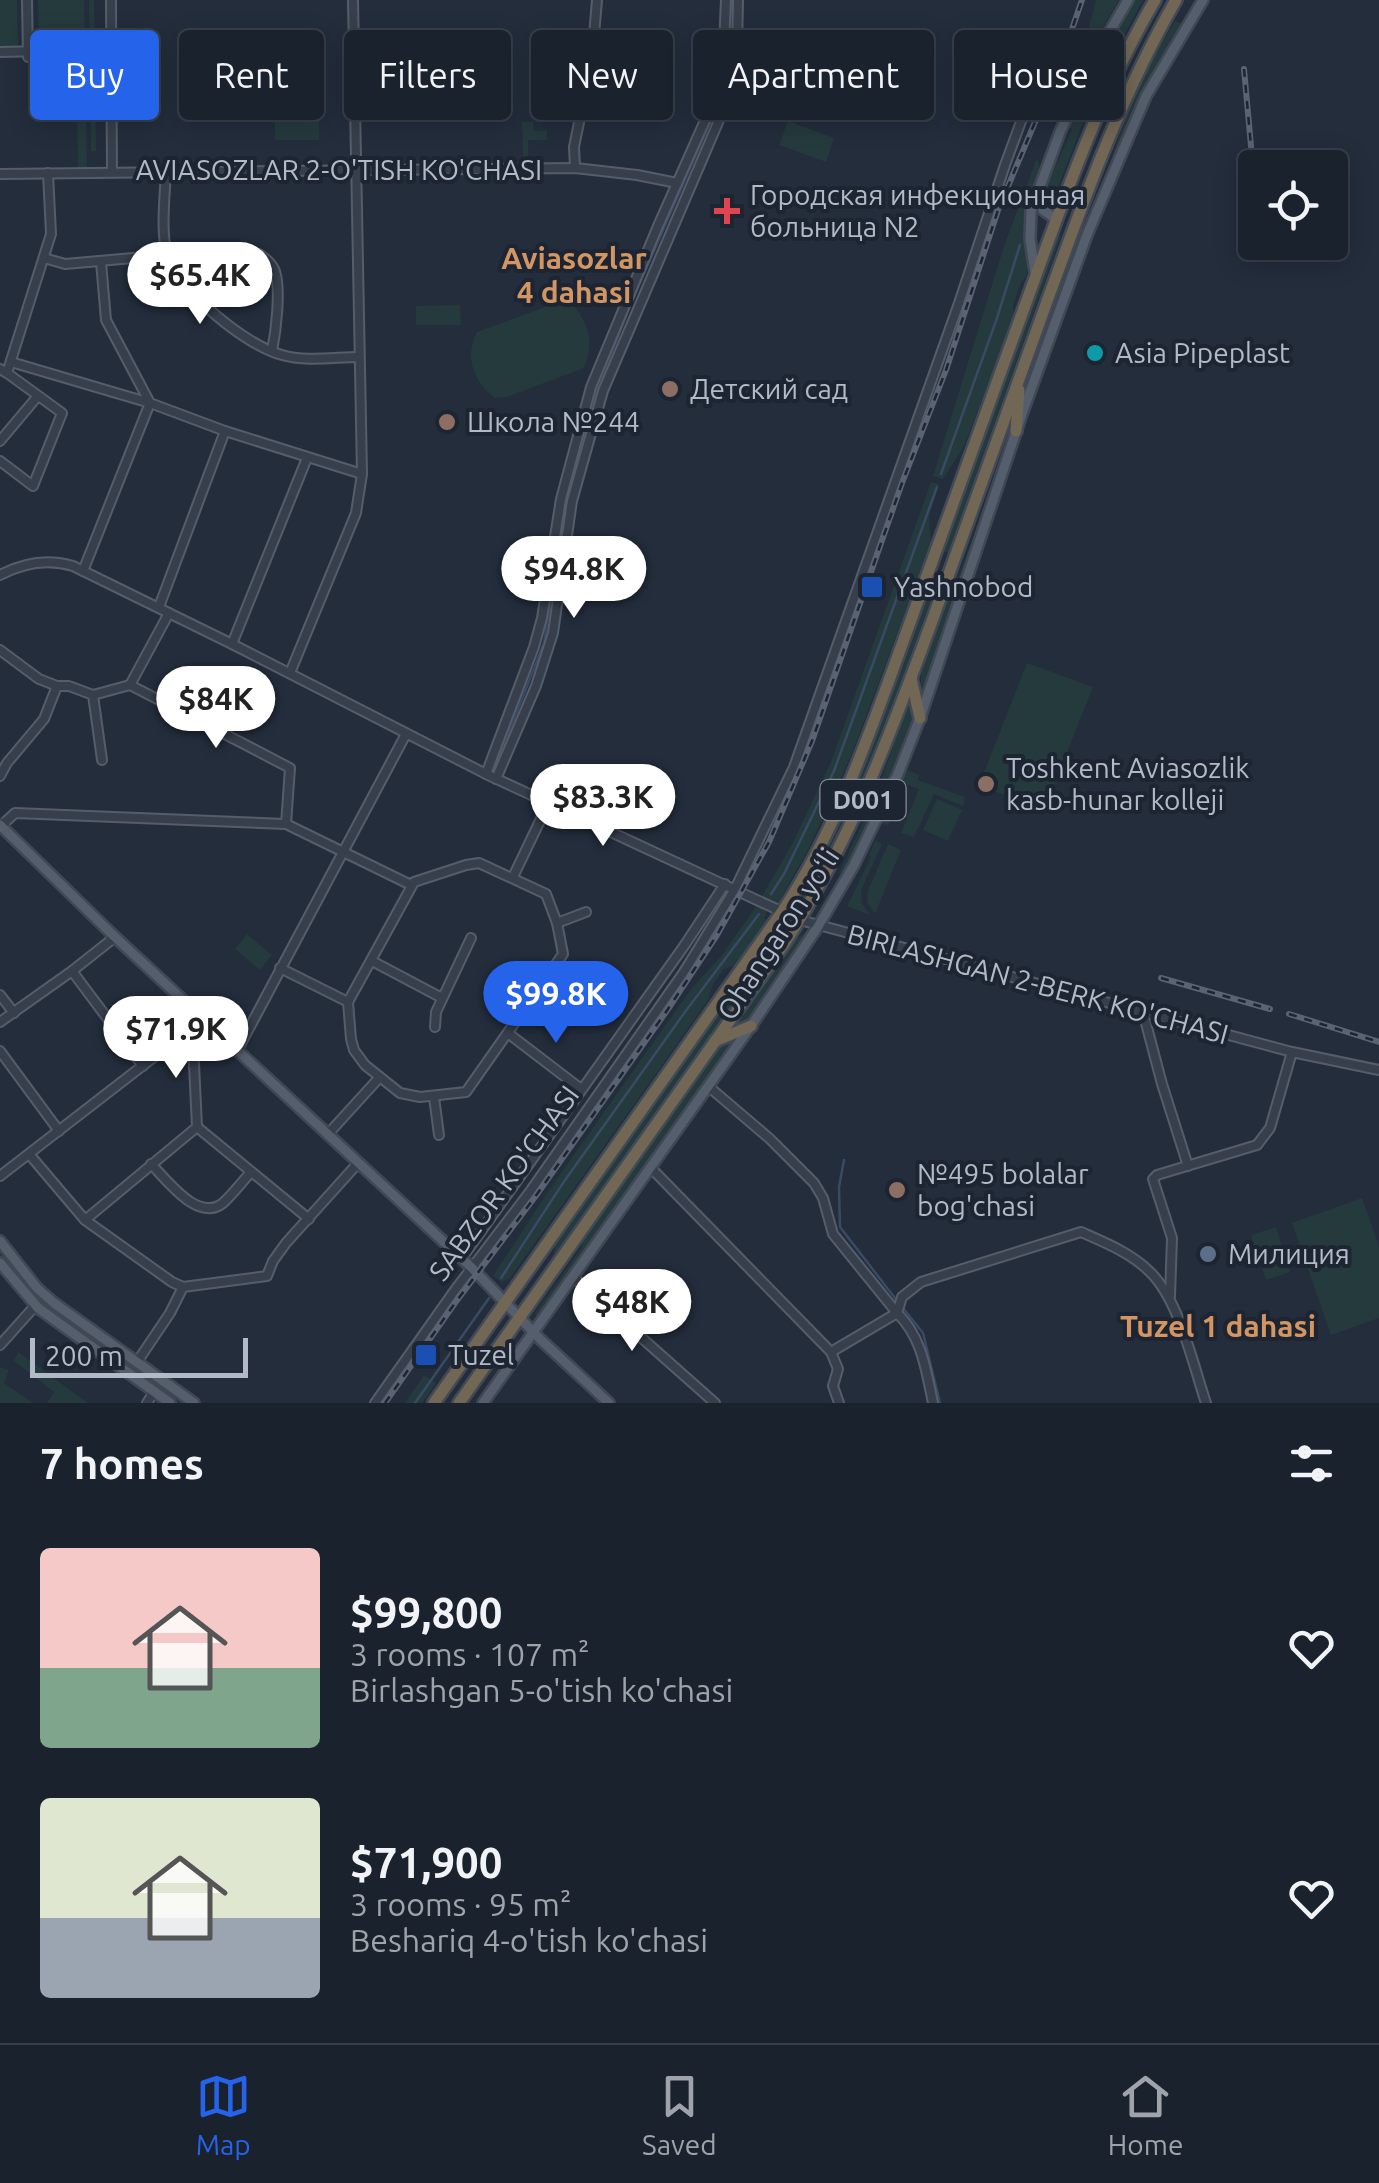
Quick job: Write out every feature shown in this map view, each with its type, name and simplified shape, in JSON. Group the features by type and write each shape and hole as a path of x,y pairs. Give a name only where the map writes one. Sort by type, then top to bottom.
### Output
{"highway":[{"name":"Ohangaron yoʻli","path":"434,1403 782,912 810,863 886,689 1056,220 1105,97 1155,0"},
{"name":"Ohangaron yoʻli","path":"459,1403 823,882 858,811 911,678 1077,217 1129,90 1176,0"},
{"path":"1056,220 1077,217"},
{"path":"1016,431 1019,378"},
{"path":"928,574 939,564 950,570"},
{"path":"911,678 920,718"},
{"path":"715,1040 751,1026"}],"main road":[{"path":"1111,30 1128,0"},
{"name":"Ohangaron yoʻli","path":"483,1403 751,1026 820,925 854,865 920,718 1074,266 1153,82 1203,0"},
{"path":"1036,276 1030,249 1031,211 1066,120"},
{"path":"1040,186 1041,208 1056,220"},
{"path":"1,826 115,937 462,1258 609,1403"},
{"path":"0,1241 46,1295 194,1403"},
{"path":"0,1263 36,1306 170,1403"}],"street":[{"path":"0,52 28,54 27,0"},
{"path":"112,0 112,172"},
{"path":"290,674 356,514 362,474 353,0"},
{"path":"575,168 574,147 592,59 597,0"},
{"path":"659,240 677,183 688,174 722,77 726,0"},
{"path":"486,774 542,649 553,634 572,501 598,367 688,174 732,90 738,0"},
{"name":"SABZOR KO'CHASI","path":"374,1403 666,998 736,888 794,767 1022,120"},
{"name":"AVIASOZLAR 2-O'TISH KO'CHASI","path":"0,174 575,168 677,183"},
{"path":"166,171 164,216 168,255 184,281 212,312 272,352 296,358 360,357"},
{"path":"0,461 33,486 62,413 4,371 11,362 50,234 48,173"},
{"path":"44,258 65,264 249,253 267,259 276,274 272,352"},
{"path":"83,570 150,404 106,320 101,262"},
{"path":"11,362 362,474"},
{"path":"0,440 38,397"},
{"path":"496,779 536,686 561,498 590,410"},
{"path":"159,607 225,431"},
{"path":"232,644 307,458"},
{"name":"BIRLASHGAN 2-BERK KO'CHASI","path":"0,575 44,562 83,570 496,779 800,920 1292,1052 1379,1070"},
{"path":"130,685 169,613"},
{"path":"0,650 39,680 57,686 93,694 130,685 290,768 286,824"},
{"path":"0,776 44,720 57,686"},
{"path":"93,694 102,760"},
{"path":"237,1051 406,734"},
{"path":"513,877 548,804"},
{"path":"1,826 14,813 286,824 412,884"},
{"path":"475,863 483,864 546,894 557,923 562,959 466,1092 408,1096 379,1078 354,1050 348,1002 412,884 475,863"},
{"path":"462,1258 725,884"},
{"path":"557,923 586,912"},
{"path":"0,1022 115,937"},
{"path":"435,1027 436,1012 471,938"},
{"path":"372,961 442,998"},
{"path":"280,968 348,1002"},
{"path":"72,971 143,1066"},
{"path":"652,989 666,998"},
{"path":"0,995 14,1012"},
{"path":"1143,1012 1188,1166"},
{"path":"0,1176 203,1019"},
{"path":"188,1030 198,1128 309,1219"},
{"path":"508,1034 581,1089"},
{"path":"0,1051 59,1131"},
{"path":"1170,1296 1172,1238 1153,1179 1257,1144 1264,1138 1292,1052"},
{"path":"328,1134 379,1078"},
{"path":"708,1086 814,1183 834,1234 899,1305 920,1347 933,1403"},
{"path":"434,1096 439,1135"},
{"path":"85,1220 198,1128"},
{"path":"30,1154 85,1220 183,1287 266,1276 273,1261 359,1162"},
{"path":"151,1164 186,1200 206,1208 221,1205 251,1172"},
{"path":"651,1168 831,1352 838,1369 833,1386 838,1403"},
{"path":"831,1352 899,1305 921,1282 1082,1232 1133,1258 1151,1272 1170,1296 1206,1403"},
{"path":"573,1277 714,1403"},
{"path":"137,1362 183,1287"},
{"path":"0,1344 36,1306"},
{"path":"147,1403 154,1392"}],"green space":[{"path":"0,0 17,0 18,48 0,48"},
{"path":"38,0 84,0 85,30 39,30"},
{"path":"89,0 94,0 94,30 89,30"},
{"path":"1096,0 1119,0 1102,30 1088,30"},
{"path":"1133,0 1143,0 1124,35 1124,30 1115,30"},
{"path":"1175,21 1182,24 1146,84 1107,175 1135,95"},
{"path":"77,120 86,120 87,168 78,168"},
{"path":"91,120 96,120 96,151 91,151"},
{"path":"275,120 319,120 319,140 275,140"},
{"path":"1069,120 1084,120 1050,209 1044,192 1072,129 1066,126"},
{"path":"788,121 834,138 826,162 779,145"},
{"path":"522,122 533,122 534,131 547,130 547,140 528,140 528,157 523,157"},
{"path":"1037,158 1040,170 1026,213 1027,275 1013,306 1013,321 964,446 943,479 933,476 1004,246"},
{"path":"1057,234 1061,236 948,553 943,551"},
{"path":"556,303 574,306 584,321 589,351 584,368 495,398 481,384 473,368 471,350 477,332"},
{"path":"460,305 461,325 416,325 416,306"},
{"path":"1013,427 922,696 922,671 931,638 959,576"},
{"path":"931,482 939,484 929,517 931,543 851,756 808,850 774,910 760,900 831,762"},
{"path":"935,575 939,577 872,756 810,886 786,927 553,1257 555,1246 782,925 815,872 903,666"},
{"path":"1027,663 1093,687 1044,811 979,785"},
{"path":"909,699 916,716 842,875 839,873 877,793"},
{"path":"907,770 919,775 918,780 965,797 963,806 934,794 914,837 901,833 919,789 905,784 888,825 881,824"},
{"path":"937,799 962,810 948,841 923,830"},
{"path":"875,840 882,844 861,890 862,904 870,915 847,906"},
{"path":"888,844 901,850 875,914 867,893"},
{"path":"757,905 767,912 764,918 768,920 736,965 724,969 713,984 708,1000 510,1278 502,1282 493,1276 642,1058"},
{"path":"810,931 746,1024 730,1029 796,938"},
{"path":"247,934 272,955 260,970 235,949"},
{"path":"738,1037 538,1318 535,1313 582,1247 584,1234 722,1042"},
{"path":"1362,1198 1379,1246 1379,1318 1331,1335 1292,1223"},
{"path":"1276,1227 1290,1272 1266,1280 1251,1235"},
{"path":"0,1250 40,1300 185,1403 177,1403 38,1303 0,1256"},
{"path":"18,1352 88,1403 47,1403 54,1392 14,1361"},
{"path":"0,1367 9,1370 4,1383 33,1403 0,1403"},
{"path":"424,1375 436,1383 422,1403 405,1403"}],"waterway":[{"path":"496,765 544,643 568,488 592,404 629,308 719,102 729,63 731,0"},
{"path":"941,474 1020,245"},
{"path":"771,894 834,771 937,487"},
{"path":"501,1278 563,1183 759,914"},
{"path":"844,1160 839,1187 840,1227 898,1302"},
{"path":"415,1403 489,1298"},
{"path":"903,1308 923,1333 940,1403"}],"railway":[{"path":"385,1403 668,1009 717,935 769,842 812,741 946,370 998,210 1082,0"},
{"path":"1244,69 1251,150"},
{"path":"1161,978 1270,1009"},
{"path":"1289,1014 1379,1042"}],"place":[{"name":"Городская инфекционная больница N2","path":"727,211"},
{"name":"Asia Pipeplast","path":"1095,353"},
{"name":"Детский сад","path":"670,389"},
{"name":"Школа №244","path":"447,422"},
{"name":"Yashnobod","path":"872,587"},
{"name":"Toshkent Aviasozlik kasb-hunar kolleji","path":"986,784"},
{"name":"№495 bolalar bog'chasi","path":"897,1190"},
{"name":"Милиция","path":"1208,1254"},
{"name":"Tuzel","path":"426,1355"}],"district":[{"name":"Aviasozlar 4 dahasi","path":"574,276"},
{"name":"Tuzel 1 dahasi","path":"1218,1327"}]}
